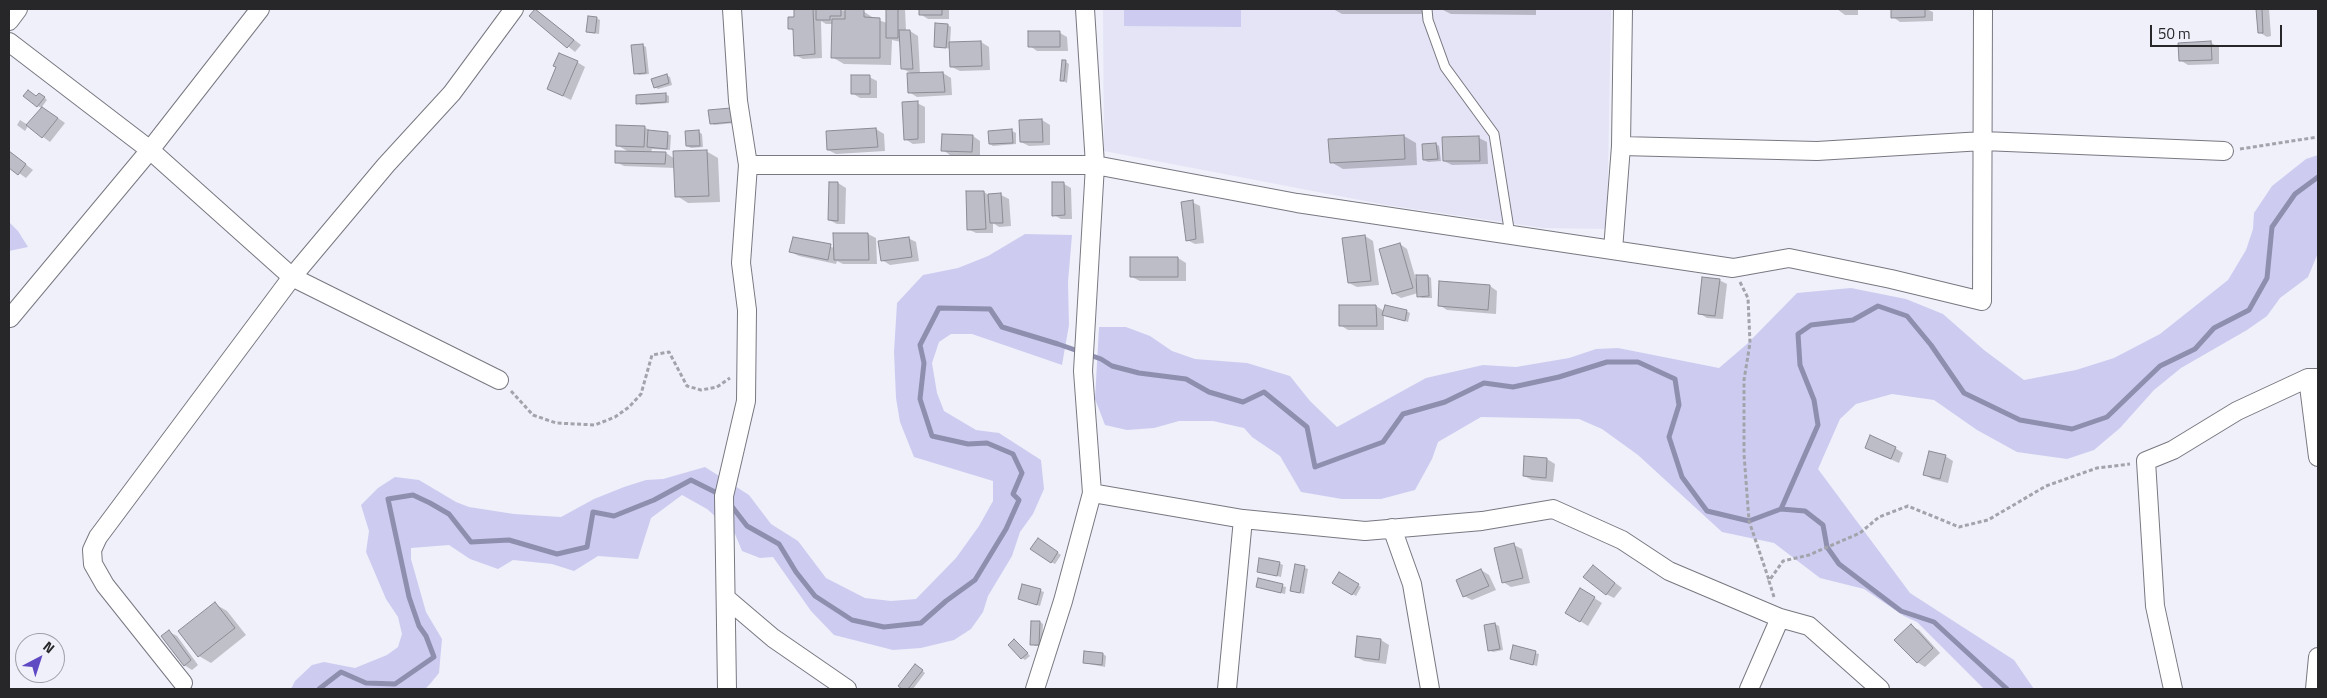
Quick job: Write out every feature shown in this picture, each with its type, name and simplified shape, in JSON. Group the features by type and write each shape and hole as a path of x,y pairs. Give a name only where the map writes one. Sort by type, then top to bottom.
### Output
{"street":[{"path":"9,21 18,9"},
{"path":"10,318 150,150 260,9"},
{"path":"183,683 105,586 93,564 92,550 98,537 292,277 386,165 452,93 514,9"},
{"path":"727,689 724,496 746,401 747,310 741,263 748,164 738,101 732,9"},
{"path":"1035,689 1063,601 1092,493 1083,371 1095,165 1086,9"},
{"path":"1613,250 1621,146 1623,9"},
{"path":"748,164 1095,165 1297,203 1733,268 1789,258 1891,279 1982,301 1983,9"},
{"path":"9,42 150,150 292,277 499,380"},
{"path":"1621,146 1817,151 1983,141 2224,151"},
{"path":"2173,689 2155,606 2146,461 2173,450 2237,411 2313,378 2318,457"},
{"path":"1092,493 1243,518 1364,531 1482,521 1553,509 1622,540 1669,572 1780,618 1809,626 1880,689"},
{"path":"1227,689 1243,518"},
{"path":"1392,528 1412,584 1430,689"},
{"path":"726,598 773,638 847,689"},
{"path":"1749,689 1780,618"},
{"path":"2315,689 2318,657"}],"lane":[{"path":"1427,9 1428,20 1445,68 1494,134 1510,235"}],"path":[{"path":"2224,151 2318,137"},
{"path":"1733,268 1748,298 1750,343 1744,380 1744,454 1749,521 1770,581 1780,618"},
{"path":"499,380 533,415 556,423 595,425 615,417 630,407 642,394 652,355 669,352 687,386 700,390 717,388 727,380 746,370"},
{"path":"1770,581 1783,561 1809,555 1860,532 1879,517 1908,506 1959,527 1988,520 2046,486 2098,468 2146,461"}],"shaded area":[{"path":"1103,9 1611,9 1607,229 1543,228 1386,205 1104,151"},
{"path":"1124,9 1241,9 1241,27 1124,26"},
{"path":"2318,155 2318,253 2308,277 2280,298 2267,316 2247,330 2181,368 2154,390 2120,428 2094,450 2067,459 2017,452 1977,430 1934,400 1892,394 1856,404 1840,419 1818,469 1910,593 2014,660 2034,689 1984,689 1917,622 1904,616 1864,589 1820,578 1774,543 1722,532 1638,455 1602,429 1579,419 1481,417 1438,442 1432,459 1415,490 1381,499 1342,499 1301,492 1280,456 1252,437 1244,428 1213,421 1179,421 1154,428 1127,430 1105,425 1095,399 1099,327 1126,327 1150,336 1172,351 1195,359 1247,363 1290,376 1310,401 1337,427 1426,378 1483,365 1516,367 1569,358 1596,349 1618,348 1719,368 1747,344 1797,293 1851,288 1906,299 1943,314 1984,350 2024,380 2076,370 2114,358 2160,334 2228,280 2246,250 2253,229 2254,213 2272,186 2306,159"},
{"path":"9,222 18,231 28,247 9,251"},
{"path":"1025,234 1072,235 1068,282 1069,325 1062,365 972,334 951,334 939,342 932,363 937,393 944,411 976,430 999,433 1041,460 1044,489 1033,514 1020,532 1012,556 988,596 983,612 971,629 954,640 921,648 893,650 834,635 811,611 773,557 760,558 742,551 735,534 707,509 682,495 651,518 638,559 598,556 574,571 552,564 513,560 498,569 470,559 449,545 411,548 411,559 426,612 442,639 439,673 430,684 425,689 291,689 295,681 312,665 324,662 355,668 387,655 398,647 402,634 398,617 386,599 366,552 369,531 361,505 378,488 395,477 419,480 456,502 469,507 514,514 561,517 594,499 624,487 646,480 663,479 705,467 749,495 771,524 798,541 826,578 865,598 891,601 916,599 956,558 979,526 993,501 993,481 914,457 900,422 896,398 894,352 897,303 923,275 958,268 988,256"}],"building":[{"path":"535,9 574,40 567,48 529,16"},
{"path":"794,9 813,9 815,54 794,56 793,29 788,29 788,17 794,17"},
{"path":"816,9 841,9 841,16 830,16 830,20 816,20"},
{"path":"845,9 864,9 864,17 880,18 880,58 831,58 832,19 845,19"},
{"path":"886,9 898,9 898,38 886,38"},
{"path":"919,9 942,9 942,15 919,15"},
{"path":"1891,9 1925,9 1925,17 1891,18"},
{"path":"2256,9 2262,9 2263,33 2258,33"},
{"path":"588,16 597,17 595,33 586,32"},
{"path":"935,23 948,24 946,48 934,47"},
{"path":"899,30 910,30 913,69 901,69"},
{"path":"1028,31 1060,31 1060,47 1028,47"},
{"path":"981,41 982,66 950,67 949,42"},
{"path":"2211,41 2212,60 2179,61 2178,43"},
{"path":"643,44 646,73 634,74 631,45"},
{"path":"559,53 578,61 563,96 547,89 556,67 553,66"},
{"path":"1062,60 1066,60 1064,81 1060,81"},
{"path":"943,72 945,92 908,93 907,73"},
{"path":"667,74 669,83 654,88 651,79"},
{"path":"851,75 870,75 870,94 851,94"},
{"path":"28,90 36,96 39,93 45,97 37,107 23,96"},
{"path":"666,93 666,102 636,104 636,95"},
{"path":"918,101 918,139 904,140 902,102"},
{"path":"42,107 58,118 42,138 26,125"},
{"path":"731,108 732,122 710,124 708,110"},
{"path":"1042,119 1043,142 1020,142 1019,120"},
{"path":"616,125 645,126 644,147 616,146"},
{"path":"876,128 878,147 827,150 826,131"},
{"path":"1012,129 1013,143 989,144 988,131"},
{"path":"648,130 668,132 667,149 647,147"},
{"path":"699,130 700,146 686,146 685,131"},
{"path":"942,134 973,135 972,152 941,151"},
{"path":"1404,135 1405,159 1330,163 1328,139"},
{"path":"1479,136 1480,161 1443,161 1442,137"},
{"path":"1436,143 1438,159 1423,160 1422,144"},
{"path":"707,150 709,196 675,197 673,151"},
{"path":"9,151 26,164 18,175 9,168"},
{"path":"615,151 666,152 665,164 615,163"},
{"path":"829,182 838,182 838,221 828,220"},
{"path":"1052,182 1064,182 1065,215 1052,216"},
{"path":"966,191 984,191 986,229 967,230"},
{"path":"1001,193 1003,223 990,223 988,194"},
{"path":"1193,200 1196,239 1186,241 1181,202"},
{"path":"833,233 868,233 869,260 834,260"},
{"path":"1365,235 1371,281 1348,283 1342,238"},
{"path":"793,237 831,244 828,260 789,252"},
{"path":"909,237 912,257 881,261 878,241"},
{"path":"1400,243 1413,288 1392,294 1379,249"},
{"path":"1130,257 1178,257 1178,277 1130,277"},
{"path":"1416,275 1428,275 1429,296 1417,297"},
{"path":"1702,277 1720,279 1715,316 1698,314"},
{"path":"1439,281 1490,285 1488,310 1438,306"},
{"path":"1339,305 1376,305 1377,326 1339,326"},
{"path":"1385,305 1407,310 1405,321 1382,315"},
{"path":"1870,435 1896,447 1891,459 1865,448"},
{"path":"1929,451 1946,455 1940,479 1923,475"},
{"path":"1524,456 1547,458 1546,478 1523,476"},
{"path":"1038,538 1058,552 1051,563 1030,549"},
{"path":"1514,543 1523,578 1502,583 1494,548"},
{"path":"1259,558 1280,562 1277,576 1257,572"},
{"path":"1295,564 1305,566 1300,593 1290,591"},
{"path":"1593,565 1615,583 1606,595 1583,577"},
{"path":"1481,569 1489,586 1463,597 1456,580"},
{"path":"1339,572 1359,584 1352,595 1332,583"},
{"path":"1258,578 1283,584 1281,593 1256,587"},
{"path":"1022,584 1041,589 1037,605 1018,599"},
{"path":"1580,588 1595,597 1580,622 1565,613"},
{"path":"215,602 235,628 198,657 178,631"},
{"path":"1031,621 1040,621 1039,645 1030,645"},
{"path":"1495,623 1500,649 1488,651 1484,625"},
{"path":"1911,624 1933,648 1917,663 1894,640"},
{"path":"169,630 191,660 184,666 161,636"},
{"path":"1357,636 1381,639 1379,660 1355,657"},
{"path":"1014,639 1028,653 1021,659 1008,645"},
{"path":"1513,645 1536,651 1533,665 1510,659"},
{"path":"1084,651 1103,653 1102,665 1083,663"},
{"path":"915,664 923,670 908,689 902,689 898,686"}],"waterway":[{"path":"730,504 747,526 779,544 796,572 815,596 852,620 884,627 921,623 946,601 975,580 1006,529 1019,500 1013,494 1022,473 1013,454 987,443 968,444 932,436 920,399 924,363 920,345 939,308 990,309 1002,327 1101,359 1112,366 1139,373 1186,379 1209,392 1243,402 1264,392 1307,427 1315,467 1383,442 1403,414 1445,402 1484,383 1513,387 1559,377 1607,362 1638,362 1675,379 1679,405 1669,437 1682,477 1707,511 1749,521 1781,509 1818,425 1814,400 1800,365 1798,334 1811,325 1853,320 1878,306 1907,316 1931,345 1964,393 2020,420 2072,429 2107,417 2160,366 2195,349 2214,328 2249,310 2267,278 2272,227 2295,194 2318,177"},
{"path":"319,689 341,672 366,683 395,684 434,657 426,636 419,626 409,597 388,499 413,495 430,503 449,514 471,542 509,540 557,554 587,547 593,512 614,516 654,500 691,480 721,495"},
{"path":"1781,509 1805,511 1823,525 1827,547 1839,564 1901,611 1934,622 2007,689"}]}
